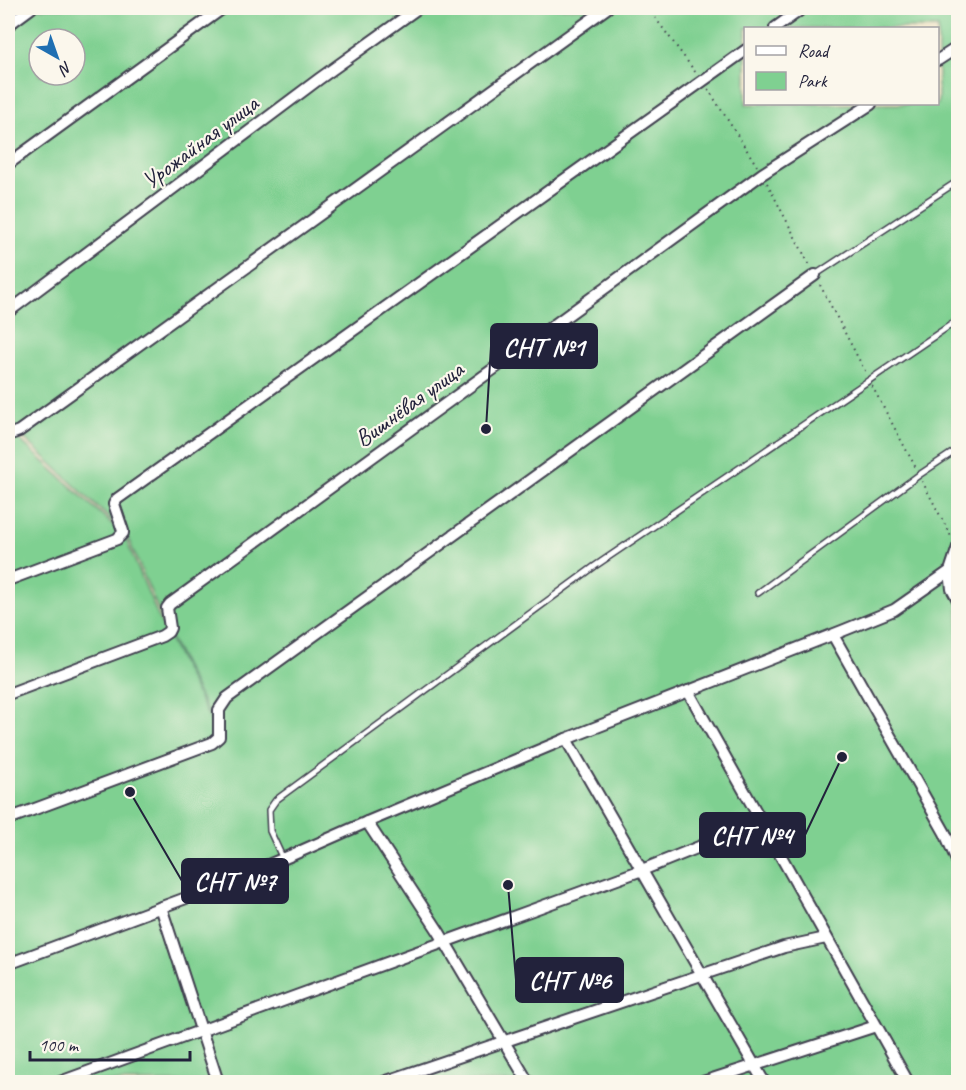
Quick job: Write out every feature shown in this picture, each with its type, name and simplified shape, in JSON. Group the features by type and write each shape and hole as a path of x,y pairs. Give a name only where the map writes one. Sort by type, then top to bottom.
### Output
{"street":[{"path":"8,25 31,8"},
{"path":"8,164 223,8"},
{"name":"Урожайная улица","path":"8,312 319,79 418,8"},
{"path":"8,435 19,431 607,8"},
{"path":"776,27 803,8"},
{"path":"939,59 958,47"},
{"path":"8,580 117,539 123,533 114,504 117,500 744,51"},
{"name":"Вишнёвая улица","path":"8,694 168,632 170,628 167,608 170,603 762,174 869,105"},
{"path":"8,819 212,743 219,737 219,710 227,698 815,275"},
{"path":"958,547 950,571 952,589 958,600"},
{"path":"8,964 213,888 566,739 894,610 950,571"},
{"path":"833,635 945,833 958,863"},
{"path":"688,691 908,1083"},
{"path":"566,739 764,1083"},
{"path":"367,822 445,942 528,1083"},
{"path":"60,1083 642,870 762,822"},
{"path":"161,907 218,1083"},
{"path":"384,1083 784,947 826,938"},
{"path":"703,1083 876,1026"}],"lane":[{"path":"815,275 958,181"},
{"path":"283,859 270,831 268,810 276,800 595,566 958,320"},
{"path":"758,593 958,449"}],"green space":[{"path":"8,8 958,8 958,1082 8,1082 8,429 124,535 160,621 220,737 169,635 126,534 8,423"}],"place":[{"name":"СНТ №1","path":"486,429"},
{"name":"СНТ №4","path":"842,757"},
{"name":"СНТ №7","path":"130,792"},
{"name":"СНТ №6","path":"508,885"}]}
